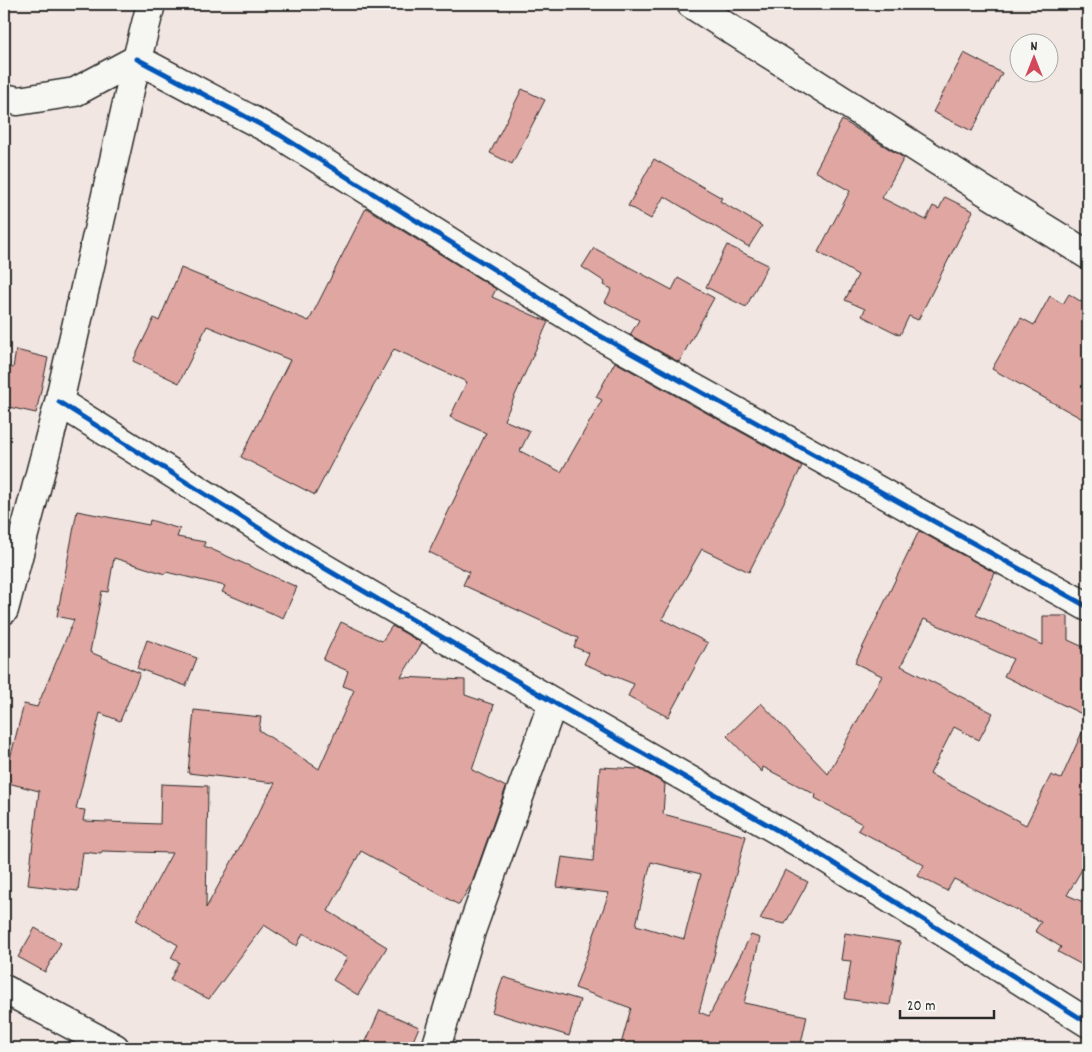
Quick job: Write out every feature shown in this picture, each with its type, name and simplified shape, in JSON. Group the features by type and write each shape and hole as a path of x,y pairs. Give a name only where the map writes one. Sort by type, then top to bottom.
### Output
{"street":[{"path":"4,610 59,402 151,4"},
{"path":"691,4 982,190 1088,255"},
{"path":"4,98 18,101 75,92 137,59"},
{"path":"137,59 280,134 595,333 1088,607"},
{"path":"59,402 297,552 553,702 819,854 1088,1024"},
{"path":"436,1048 471,931 553,702"},
{"path":"4,989 115,1048"}],"building":[{"path":"964,53 1002,73 972,131 933,112"},
{"path":"522,89 545,100 512,164 490,153"},
{"path":"842,120 904,158 882,198 926,220 933,206 939,209 945,197 973,211 918,320 909,316 900,335 862,316 865,309 845,300 858,275 818,252 850,191 815,171"},
{"path":"654,159 722,198 720,201 762,226 749,247 664,196 651,219 628,206"},
{"path":"366,208 496,289 492,297 548,322 504,420 530,431 520,451 561,472 602,400 596,397 615,362 802,466 749,572 702,549 662,619 708,643 668,717 628,696 634,684 584,664 589,653 574,647 578,638 463,585 469,572 429,552 486,433 450,417 467,382 394,349 315,495 241,457 290,360 207,326 179,383 133,361 154,318 159,321 181,268 309,321"},
{"path":"727,245 768,265 746,307 706,287"},
{"path":"594,248 672,290 678,278 714,298 679,362 630,335 639,320 605,302 612,289 604,285 605,282 582,267"},
{"path":"1069,294 1088,306 1088,422 992,369 1021,318 1034,325 1050,296 1063,304"},
{"path":"16,350 48,358 36,413 4,406 4,366 13,368"},
{"path":"77,511 149,525 150,520 180,529 177,537 205,542 204,546 297,587 283,618 222,592 225,586 166,572 165,574 114,558 108,592 102,591 90,652 140,673 120,721 100,713 76,809 85,810 83,821 160,824 161,784 208,786 206,908 275,783 188,773 194,710 261,717 259,730 319,769 354,690 343,686 348,671 323,660 341,622 382,641 392,626 422,643 401,677 465,680 465,695 494,705 472,770 506,787 472,883 459,905 361,851 328,911 387,947 358,995 333,980 347,958 303,933 297,946 264,925 209,999 170,980 179,962 171,958 178,945 136,920 172,853 102,851 101,854 83,852 78,891 28,885 39,791 4,782 24,704 37,707 74,620 57,616"},
{"path":"919,531 995,573 976,615 1043,645 1043,616 1068,616 1068,640 1088,649 1088,717 1004,676 1013,659 924,619 901,666 993,713 979,740 954,727 930,774 1026,825 1051,775 1061,779 1088,719 1088,859 1067,895 1088,904 1088,968 1058,952 1061,947 1035,931 1041,922 954,879 947,891 918,876 924,865 858,830 862,824 815,798 816,795 763,767 762,772 727,736 761,703 828,774 882,676 855,663"},
{"path":"147,640 197,658 186,686 137,668"},
{"path":"600,767 639,769 665,784 663,814 746,836 699,1012 709,1016 751,935 760,938 744,1003 807,1016 800,1048 620,1048 631,1008 575,988 609,893 557,887 562,857 593,861","holes":["651,862 701,874 684,939 636,925"]},
{"path":"785,870 808,882 785,924 760,919"},
{"path":"35,928 61,943 45,972 18,957"},
{"path":"845,933 900,942 890,1005 845,999 851,961 841,960"},
{"path":"503,977 580,1000 569,1036 492,1012"},
{"path":"380,1010 419,1027 410,1048 363,1048"}],"cycle path":[{"path":"137,59 280,135 595,333 1088,607"},
{"path":"59,402 297,552 553,702 819,854 1088,1023"}]}
